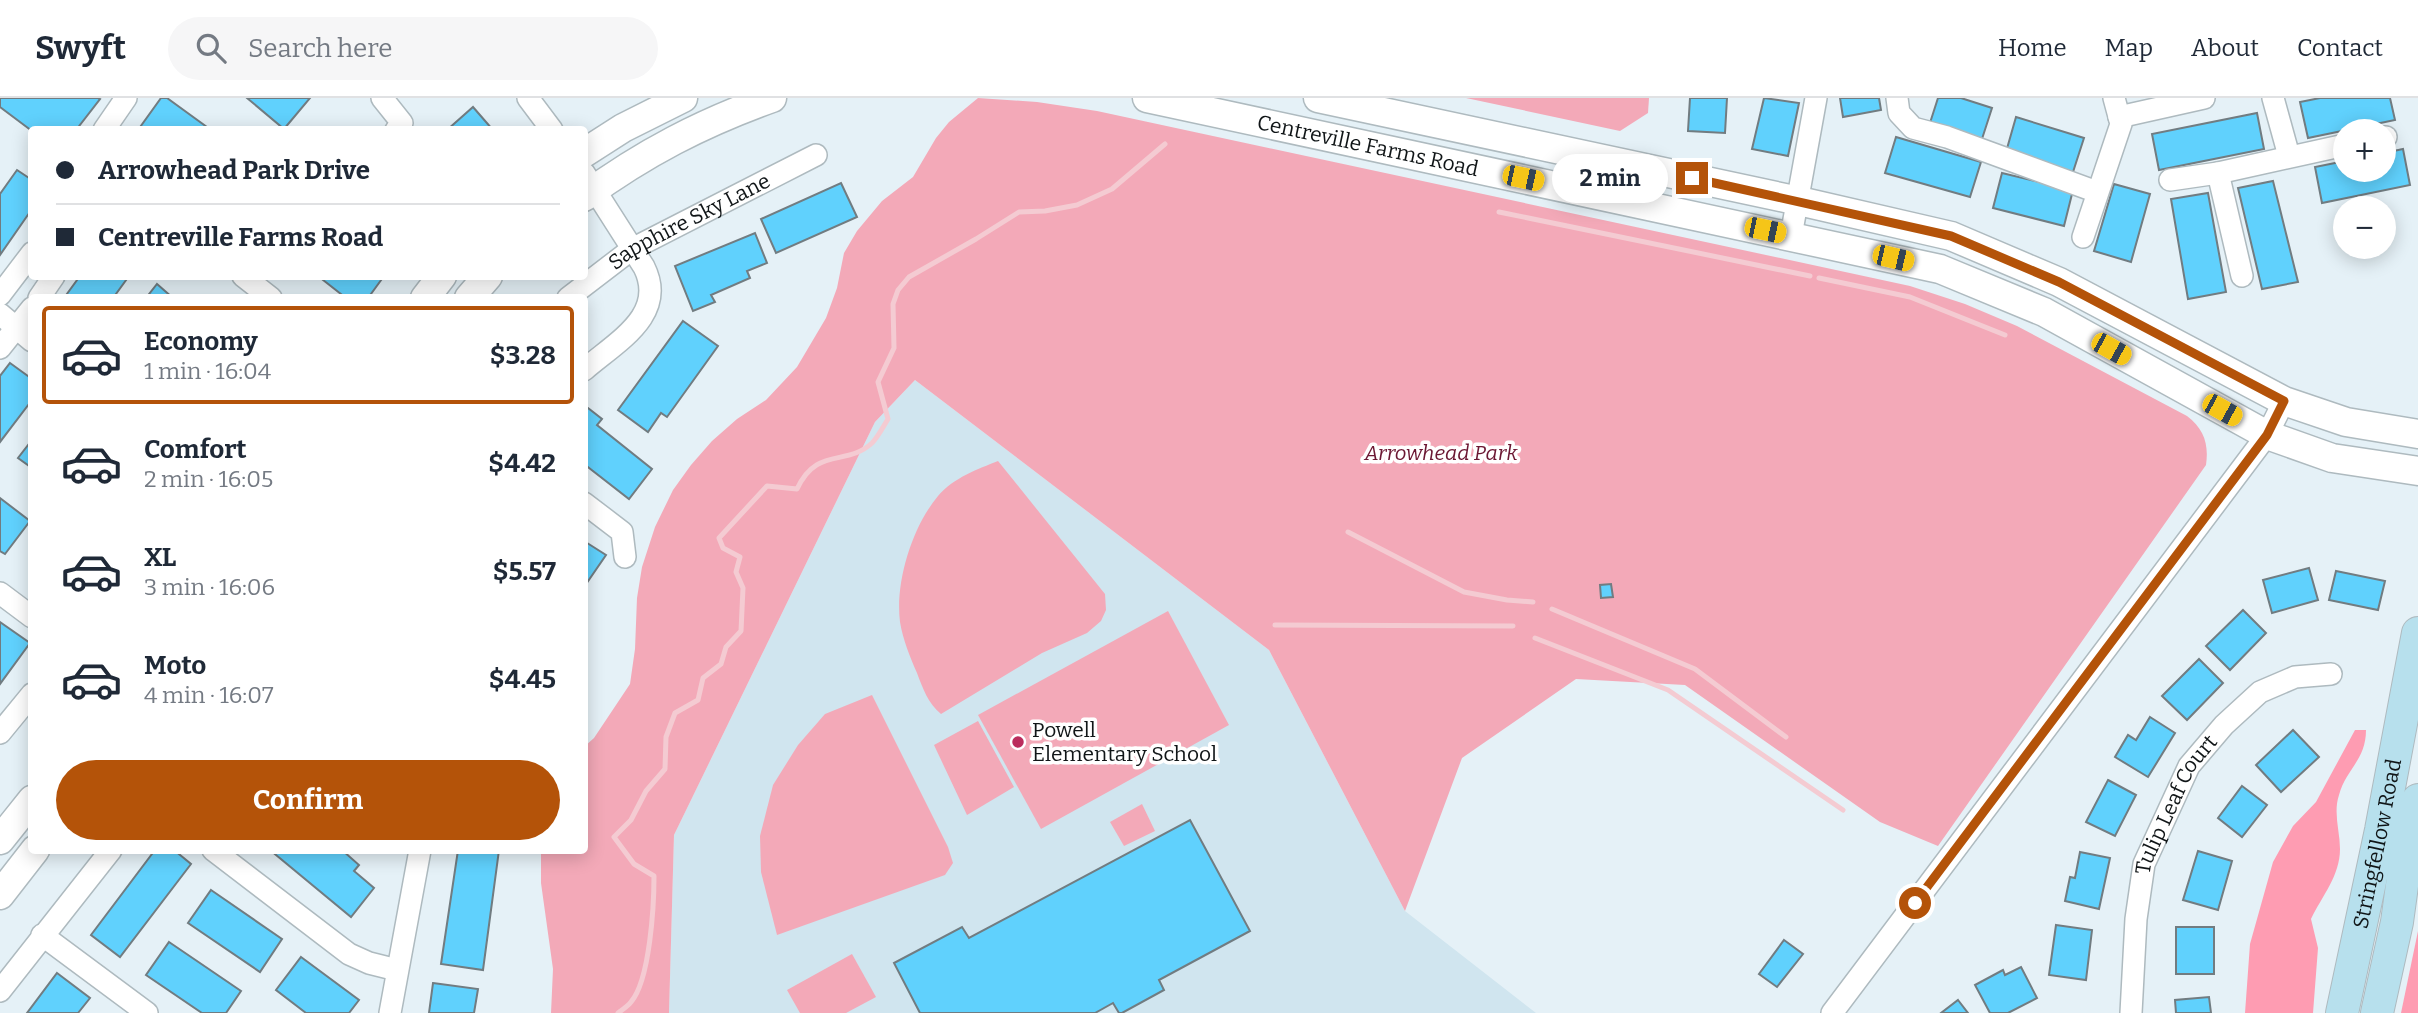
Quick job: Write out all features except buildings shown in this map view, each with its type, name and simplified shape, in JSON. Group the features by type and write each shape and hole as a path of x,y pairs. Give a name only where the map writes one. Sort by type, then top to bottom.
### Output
{"main road":[{"name":"Stringfellow Road","path":"2342,1013 2381,830 2418,633"},
{"name":"Stringfellow Road","path":"2377,1013 2418,800"}],"street":[{"path":"107,126 126,98"},
{"path":"382,98 399,126"},
{"path":"528,98 549,126"},
{"path":"588,150 623,128 683,98"},
{"path":"588,366 647,312 652,292 650,278 588,186 727,114 772,98"},
{"name":"Centreville Farms Road","path":"1147,98 1940,269 2033,307 2267,435 2332,458 2418,471"},
{"name":"Centreville Farms Road","path":"1318,98 1951,236 2059,282 2284,401 2346,422 2418,434"},
{"path":"1791,236 1816,98"},
{"path":"1897,98 1899,113 1913,128 1947,137 2097,191"},
{"path":"2083,237 2122,124 2117,107 2204,98"},
{"path":"2273,98 2289,156"},
{"path":"2170,180 2218,173 2333,147"},
{"name":"Sapphire Sky Lane","path":"573,294 632,249 816,155"},
{"path":"2218,173 2242,276"},
{"path":"0,295 28,258"},
{"path":"428,294 439,280"},
{"path":"472,294 485,280"},
{"path":"0,314 24,335 0,348"},
{"path":"1832,1013 2267,435 2284,401"},
{"path":"588,506 622,532 625,557"},
{"path":"0,593 28,614"},
{"name":"Tulip Leaf Court","path":"2131,1013 2136,919 2144,864 2189,766 2224,725 2260,692 2295,677 2331,674"},
{"path":"0,733 28,699"},
{"path":"0,840 28,805"},
{"path":"0,895 32,854"},
{"path":"0,991 108,854"},
{"path":"218,854 349,954 369,963 397,970"},
{"path":"390,1013 419,854"},
{"path":"42,935 147,1013"}],"shaded area":[{"name":"Powell Elementary School","path":"915,380 1269,650 1405,911 1536,1013 669,1013 674,835 875,422"},
{"path":"2355,730 2366,730 2365,740 2337,802 2340,849 2337,868 2311,919 2318,948 2313,1013 2245,1013 2250,944 2273,862 2293,826 2316,802"},
{"path":"2418,931 2418,1013 2401,1013"}],"green space":[{"name":"Arrowhead Park","path":"978,98 1037,102 1097,111 1910,286 1965,304 2017,326 2187,416 2198,426 2204,438 2207,450 2206,465 1938,846 1880,822 1685,685 1576,679 1462,758 1405,911 1269,650 915,380 875,422 674,835 669,1013 551,1013 553,969 541,883 541,854 588,854 588,743 630,684 635,649 637,598 642,567 655,527 673,490 712,441 737,419 766,400 797,367 826,318 837,288 844,253 857,231 882,201 913,177 936,138 949,122"},
{"path":"1466,98 1649,98 1648,113 1620,131"},
{"path":"998,461 1105,594 1106,610 1101,621 1087,633 1042,653 941,714 924,690 903,635 899,606 903,573 920,523 938,496 958,479"},
{"path":"1168,611 1229,725 1041,829 978,715"},
{"path":"872,695 948,847 953,863 945,875 777,935 761,872 760,836 773,785 798,745 825,714"},
{"path":"978,721 1014,787 967,815 934,745"},
{"path":"1142,804 1155,831 1124,846 1110,822"},
{"path":"852,954 876,997 846,1013 800,1013 787,990"}],"waterway":[{"path":"618,1013 631,1002 643,977 650,942 654,876 634,864 614,837 631,820 646,791 665,769 666,737 675,713 698,700 703,678 721,664 726,647 741,631 743,588 736,572 740,557 723,548 719,538 767,486 797,489 814,467 862,450 876,438 888,419 878,382 894,348 893,304 898,290 909,277 1019,212 1045,211 1077,205 1112,189 1165,144"},
{"path":"1499,212 1810,276"},
{"path":"1819,278 1910,297 2005,335"},
{"path":"1348,532 1464,592 1533,602"},
{"path":"1552,609 1695,669 1786,737"},
{"path":"1275,625 1513,626"},
{"path":"1535,638 1668,690 1843,810"}],"place":[{"name":"Powell Elementary School","path":"1018,742"}],"route":[{"path":"1692,178 1951,236 2059,282 2284,401 2267,435 1915,903"}]}
